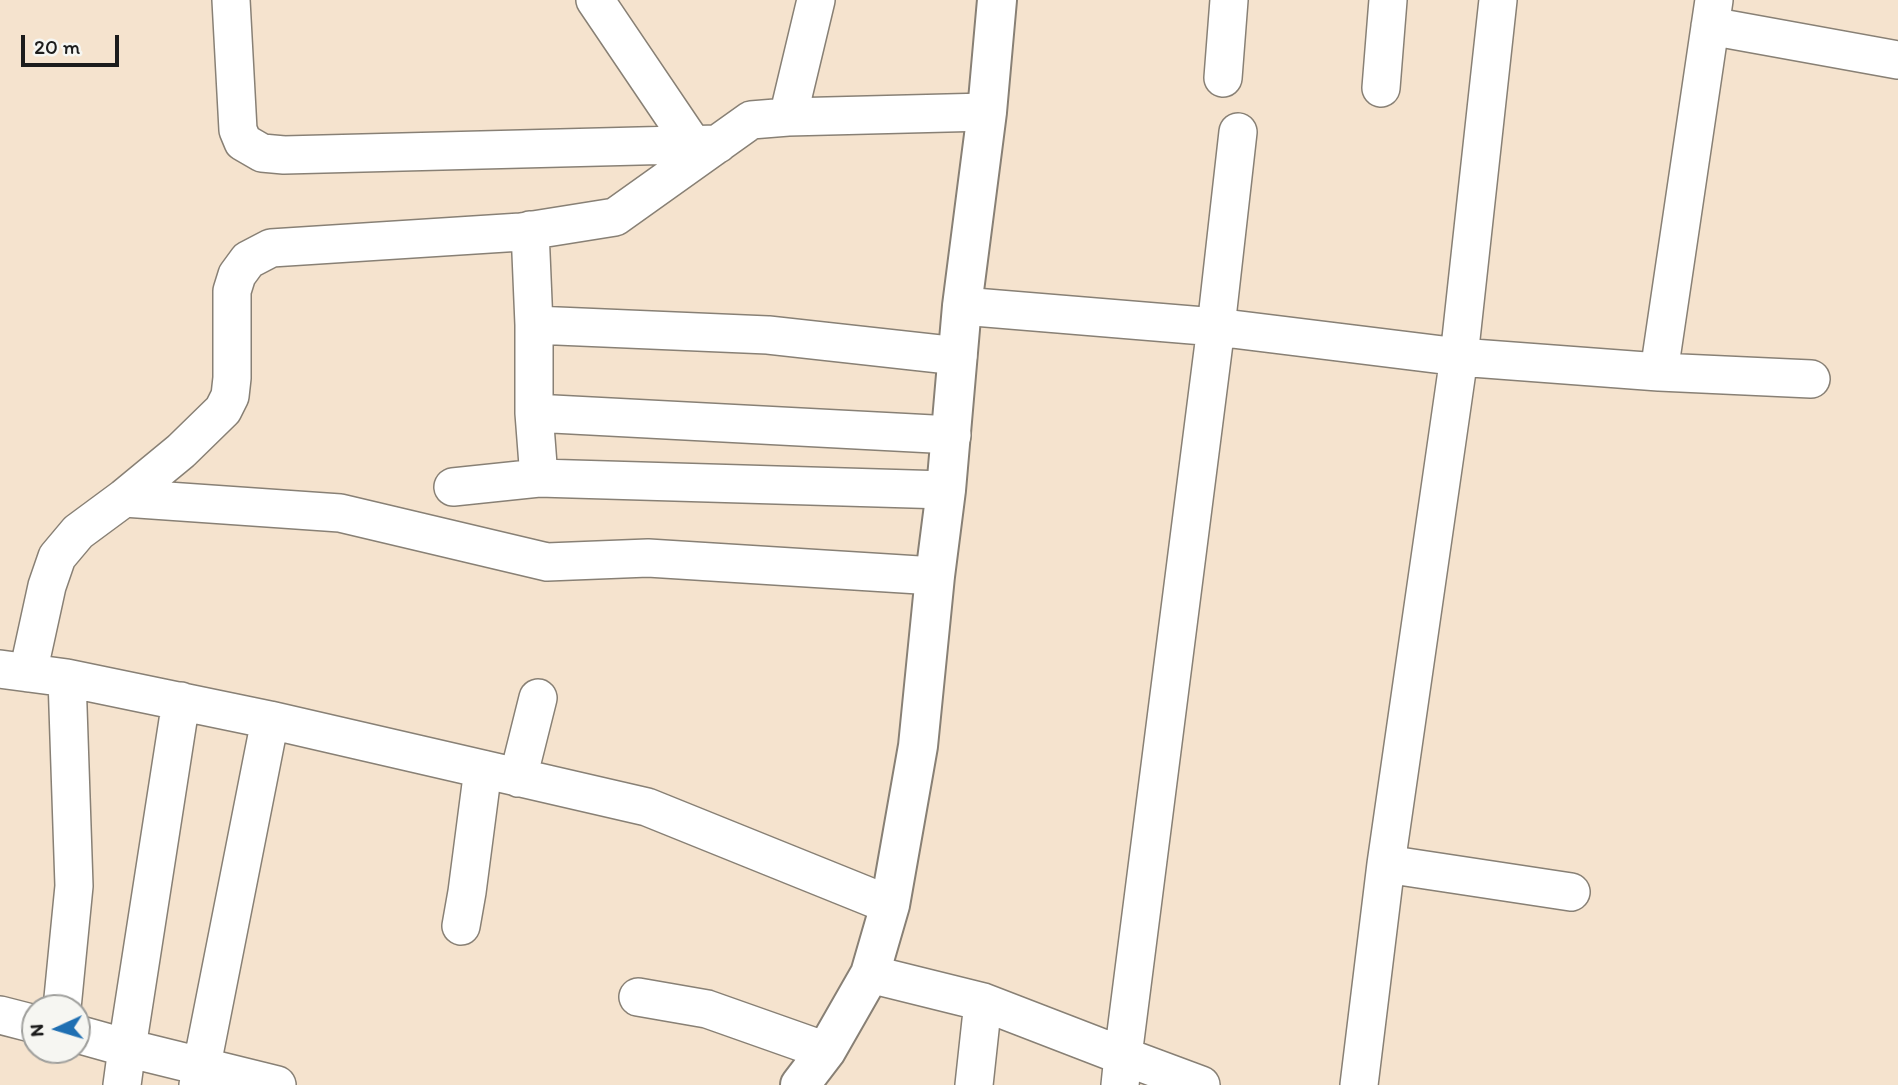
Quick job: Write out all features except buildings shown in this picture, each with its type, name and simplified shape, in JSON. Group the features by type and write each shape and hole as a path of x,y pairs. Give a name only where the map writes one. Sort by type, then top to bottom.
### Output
{"main road":[{"path":"800,1085 826,1051 870,974 890,905 918,746 952,435 962,306 987,112 997,0"}],"street":[{"path":"231,0 238,130 243,142 261,153 284,155 706,145"},
{"path":"595,0 706,145"},
{"path":"788,117 816,0"},
{"path":"1223,78 1229,0"},
{"path":"1381,88 1388,0"},
{"path":"1359,1085 1386,864 1459,357 1498,0"},
{"path":"1659,372 1712,13 1898,61"},
{"path":"890,905 647,807 270,720 67,678 14,671 57,557 78,531 124,498 181,451 223,410 230,396 232,378 232,291 237,275 248,260 271,248 530,230 615,217 706,145 751,120 987,112"},
{"path":"1122,1071 1238,132"},
{"path":"530,230 534,413 539,478"},
{"path":"962,306 1216,327 1459,357 1659,372 1811,379"},
{"path":"534,326 768,335 958,356"},
{"path":"534,413 952,435"},
{"path":"453,487 539,478 946,490"},
{"path":"124,498 340,513 547,562 648,558 935,576"},
{"path":"63,994 74,886 67,678"},
{"path":"518,778 538,698"},
{"path":"122,1085 181,701"},
{"path":"200,1076 270,720"},
{"path":"461,926 483,769"},
{"path":"1386,864 1571,892"},
{"path":"870,974 983,1002 1122,1071 1201,1085"},
{"path":"638,997 707,1009 826,1051"},
{"path":"974,1085 983,1002"},
{"path":"0,1016 21,1021"},
{"path":"91,1038 127,1048 200,1076 277,1085"}]}
